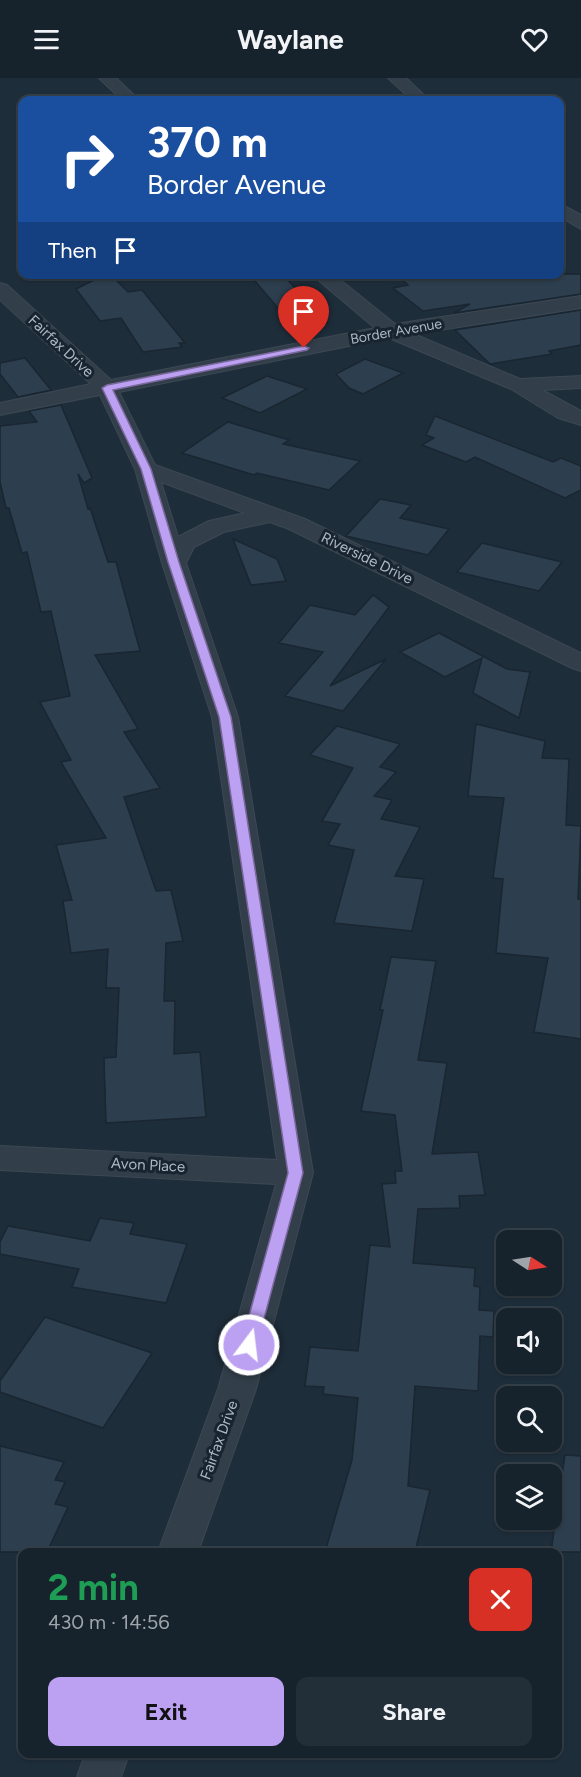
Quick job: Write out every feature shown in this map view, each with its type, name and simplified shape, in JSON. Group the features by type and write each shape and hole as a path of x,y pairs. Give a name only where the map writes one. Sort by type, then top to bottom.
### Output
{"street":[{"path":"108,78 127,96"},
{"path":"396,78 417,96"},
{"path":"564,212 581,223"},
{"path":"326,279 391,331 518,385 566,413 581,418"},
{"name":"Fairfax Drive","path":"0,289 107,388 146,469 225,717 296,1173 237,1389 179,1548"},
{"name":"Border Avenue","path":"0,409 391,331 581,302"},
{"path":"518,385 581,382"},
{"name":"Riverside Drive","path":"146,469 272,515 329,540 581,663"},
{"path":"174,562 184,543 217,526 272,515"},
{"name":"Avon Place","path":"0,1158 296,1173"},
{"path":"99,1777 106,1758"}],"building":[{"path":"564,274 581,274 581,294 454,313 470,304 423,311 393,288 408,285 401,279 564,279"},
{"path":"96,279 115,279 128,292 142,290 185,343 179,343 182,347 143,352 121,318 100,321 76,289"},
{"path":"253,279 287,279 328,323 295,328"},
{"path":"581,310 581,345 549,351 552,354 490,364 455,330"},
{"path":"25,358 51,390 18,397 0,374 0,363"},
{"path":"365,359 403,373 363,394 349,388 336,374"},
{"path":"267,376 307,389 260,413 222,398"},
{"path":"61,405 92,478 84,483 78,474 88,509 90,508 108,562 116,562 140,651 95,655 138,729 124,732 160,788 124,797 156,891 171,890 183,941 166,943 164,1001 175,1001 174,1054 200,1052 206,1117 106,1123 104,1058 116,1057 119,988 106,988 108,949 71,953 63,901 72,900 56,845 106,838 61,762 71,760 40,702 70,696 51,611 41,612 27,552 22,553 9,508 6,508 0,482 0,426 37,422 29,411"},
{"path":"435,416 553,462 561,458 581,466 581,490 565,498 475,457 466,462 422,445 434,438 426,435"},
{"path":"228,422 289,440 283,444 360,461 329,490 257,473 254,475 182,453"},
{"path":"380,499 411,505 400,518 449,529 428,555 346,536"},
{"path":"233,539 277,559 286,581 251,585"},
{"path":"482,543 562,562 539,591 457,572"},
{"path":"373,595 389,607 330,686 386,659 343,711 285,696 323,652 279,643 310,605 355,615"},
{"path":"439,633 507,669 530,672 519,718 473,693 482,658 445,677 400,652"},
{"path":"476,724 545,741 542,758 569,759 566,825 581,826 578,899 581,899 581,1039 534,1032 548,958 496,953 503,879 493,878 504,798 468,796"},
{"path":"337,726 400,744 380,767 396,772 374,796 392,800 381,819 420,827 395,876 424,879 412,931 334,923 354,850 328,845 340,824 322,821 353,768 310,755"},
{"path":"391,957 436,961 418,1060 447,1063 432,1154 478,1152 485,1195 459,1196 460,1208 418,1209 413,1263 475,1268 474,1286 480,1287 479,1310 494,1311 493,1337 480,1336 478,1391 415,1386 408,1486 430,1490 416,1548 326,1548 352,1460 358,1398 323,1394 324,1387 305,1386 310,1347 358,1351 370,1245 390,1247 382,1184 396,1183 395,1171 402,1171 395,1115 361,1111 383,1010 380,1010"},
{"path":"100,1218 134,1223 130,1234 187,1244 166,1303 72,1287 79,1269 0,1254 0,1242 8,1226 90,1241"},
{"path":"45,1317 152,1353 103,1428 0,1392 0,1381"},
{"path":"0,1446 64,1462 55,1480 65,1482 55,1504 68,1507 49,1548 18,1548 18,1552 0,1552"},
{"path":"565,1455 581,1456 581,1552 562,1552 562,1548 552,1548 554,1530 562,1530 562,1476"}],"route":[{"path":"249,1345 296,1173 225,717 146,469 107,388 304,348"}]}
